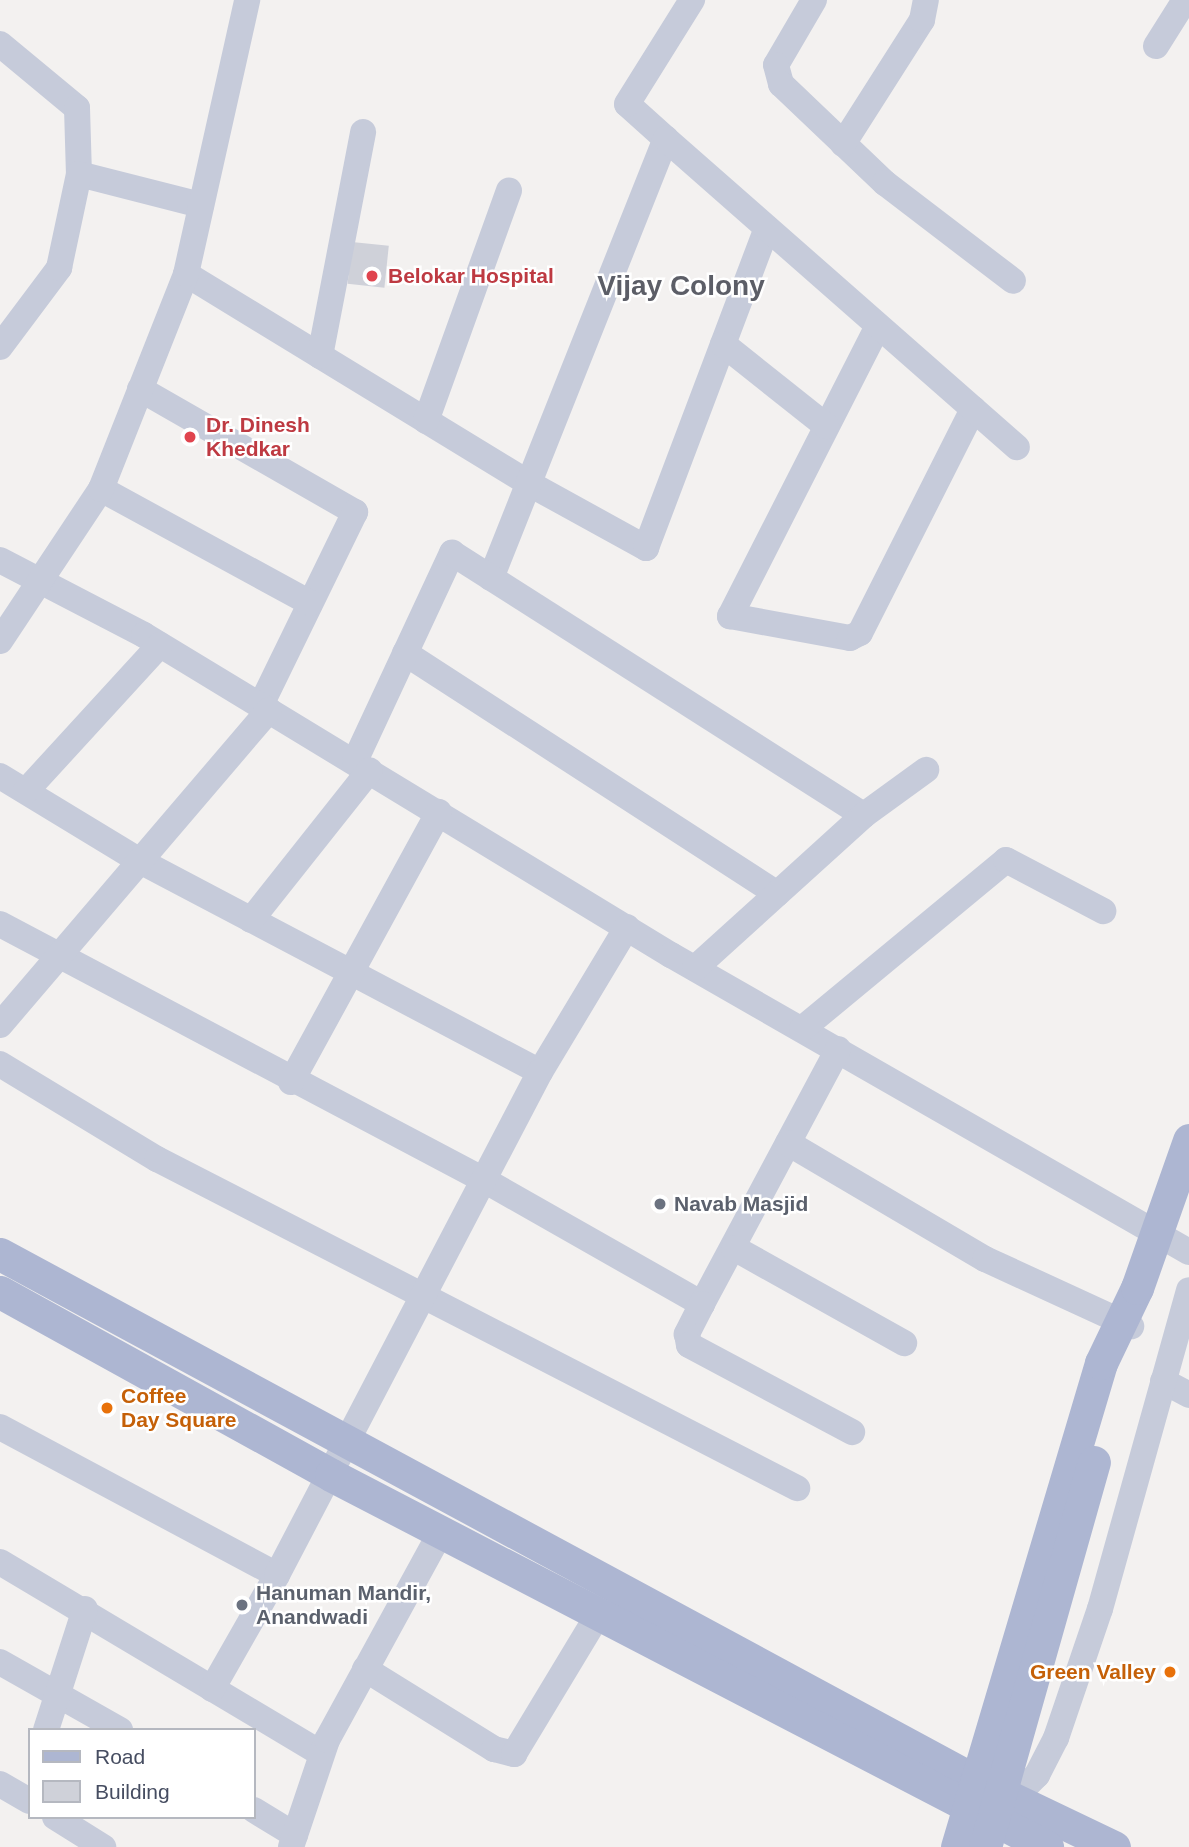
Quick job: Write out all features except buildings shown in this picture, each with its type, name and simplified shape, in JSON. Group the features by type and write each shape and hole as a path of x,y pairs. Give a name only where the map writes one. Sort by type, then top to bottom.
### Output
{"main road":[{"path":"957,1847 990,1806 1048,1628 1126,1322 1189,1140"},
{"path":"0,1254 346,1444 990,1806 1047,1847"},
{"path":"0,1292 331,1475 599,1613 990,1806 1114,1847"},
{"path":"990,1806 1101,1363 1126,1322"}],"street":[{"path":"0,641 101,489 186,274 247,0"},
{"path":"692,0 627,104 1017,447"},
{"path":"814,0 779,57 776,75 843,144 1013,281"},
{"path":"843,144 922,20 926,0"},
{"path":"1156,46 1185,0"},
{"path":"0,347 59,268 79,174 78,108 3,54"},
{"path":"320,356 363,132"},
{"path":"499,558 666,139"},
{"path":"79,174 201,205"},
{"path":"426,421 509,190"},
{"path":"186,274 528,483 646,548 767,228"},
{"path":"878,326 732,606 736,620 850,638 860,632 973,409"},
{"path":"723,344 826,426"},
{"path":"0,1025 140,862 265,707 310,603 355,512 140,389"},
{"path":"101,489 310,603"},
{"path":"251,920 362,765 405,653 452,553 499,558 864,815"},
{"path":"0,560 160,645 627,928 1157,1238 1189,1252"},
{"path":"26,792 160,645"},
{"path":"405,653 777,894"},
{"path":"695,968 864,815 926,770"},
{"path":"0,776 140,862 540,1072"},
{"path":"291,1082 439,812"},
{"path":"802,1029 1006,860 1103,911"},
{"path":"0,924 291,1082 484,1180 702,1304"},
{"path":"212,1689 331,1475 540,1072 627,928"},
{"path":"838,1049 687,1334 689,1345 852,1432"},
{"path":"0,1064 157,1158 797,1488"},
{"path":"788,1143 985,1259 1126,1322"},
{"path":"734,1248 904,1343"},
{"path":"990,1806 1047,1758 1089,1641 1189,1290"},
{"path":"1163,1381 1189,1395"},
{"path":"0,1427 277,1575"},
{"path":"256,1812 293,1841 320,1753 441,1532"},
{"path":"0,1562 85,1609 320,1753"},
{"path":"47,1728 85,1609"},
{"path":"365,1669 494,1749 514,1754 599,1613"},
{"path":"1048,1628 1089,1641"},
{"path":"0,1662 117,1728"},
{"path":"0,1784 28,1793"},
{"path":"58,1819 103,1847"}],"place":[{"name":"Belokar Hospital","path":"372,276"},
{"name":"Dr. Dinesh Khedkar","path":"190,437"},
{"name":"Navab Masjid","path":"660,1204"},
{"name":"Coffee Day Square","path":"107,1408"},
{"name":"Hanuman Mandir, Anandwadi","path":"242,1605"},
{"name":"Green Valley","path":"1170,1672"}],"district":[{"name":"Vijay Colony","path":"681,286"}]}
